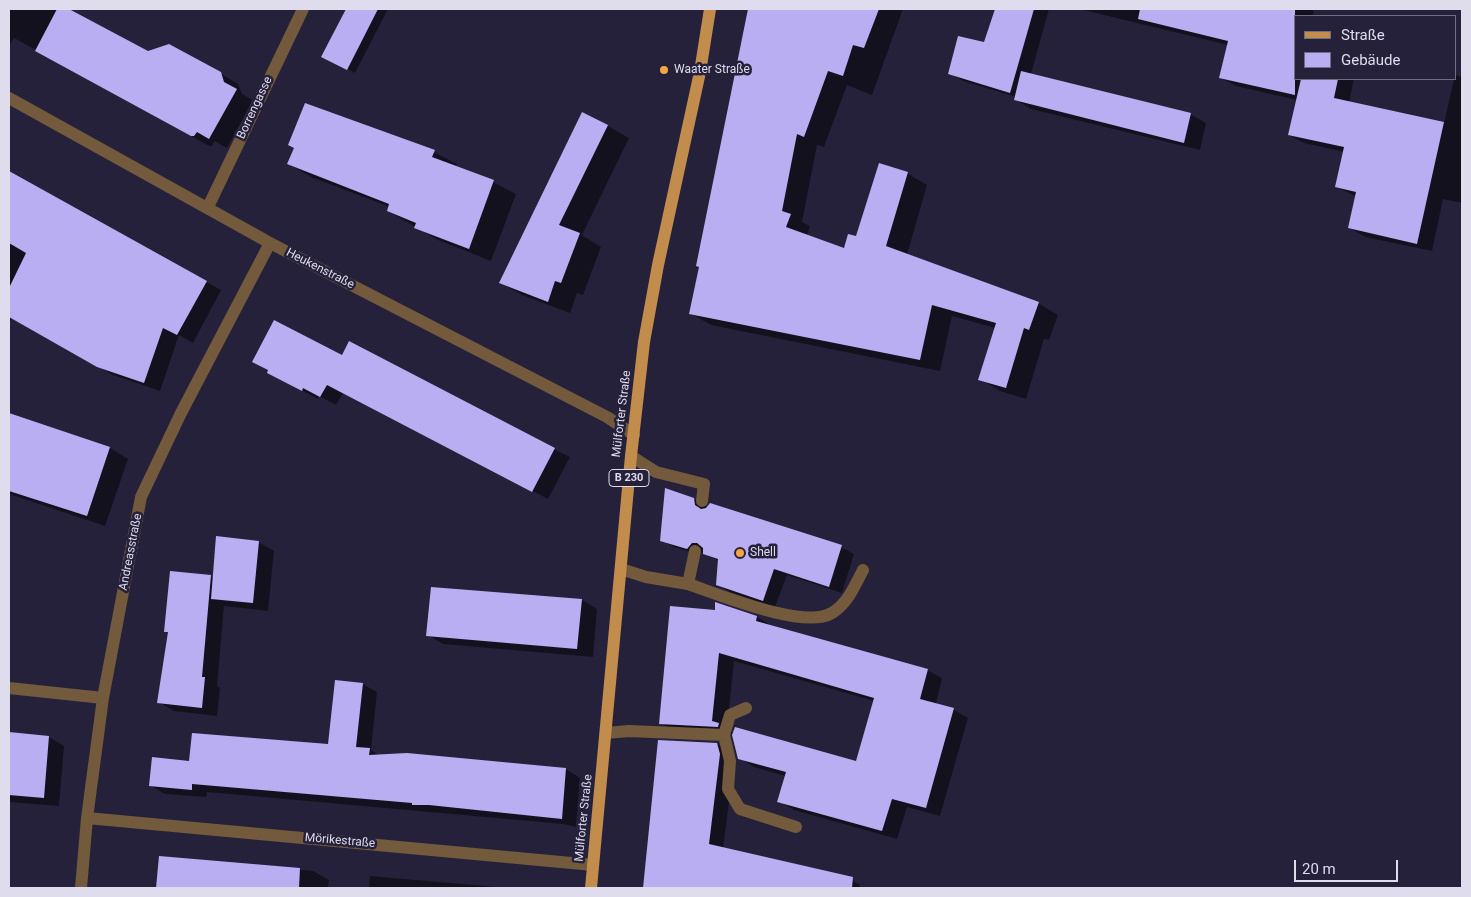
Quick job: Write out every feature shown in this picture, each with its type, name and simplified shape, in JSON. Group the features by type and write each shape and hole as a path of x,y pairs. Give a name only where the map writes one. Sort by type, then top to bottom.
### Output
{"main road":[{"name":"Mülforter Straße","path":"591,888 631,456 644,342 700,72 710,9"}],"street":[{"name":"Borrengasse","path":"208,208 303,9"},
{"name":"Heukenstraße","path":"9,98 270,244 607,417 634,435"},
{"name":"Andreasstraße","path":"81,888 87,818 103,698 142,497 181,413 270,244"},
{"path":"631,456 656,472 704,484 702,501"},
{"path":"688,584 695,551"},
{"path":"621,569 646,577 688,584 788,616 811,618 830,614 847,600 863,570"},
{"path":"9,688 103,698"},
{"path":"746,708 730,715 724,735 730,761 728,789 740,809 796,827"},
{"path":"606,733 629,731 724,735"},
{"name":"Mörikestraße","path":"87,818 593,865"}],"building":[{"path":"57,9 69,9 148,51 169,44 221,72 224,82 237,89 209,139 197,132 194,136 191,136 35,51"},
{"path":"346,9 378,9 347,70 321,57"},
{"path":"748,9 879,9 864,48 853,45 843,76 828,71 804,137 797,134 782,211 791,214 786,227 844,248 848,234 856,236 879,163 908,172 886,246 1039,302 1029,330 1024,328 1006,388 978,380 996,323 932,305 920,360 689,314 699,267 696,266"},
{"path":"995,9 1034,9 1010,93 948,74 958,36 984,42"},
{"path":"1140,9 1295,9 1295,95 1219,78 1228,41 1138,19"},
{"path":"1021,71 1191,113 1184,143 1014,100"},
{"path":"1301,80 1338,80 1334,98 1444,122 1417,244 1348,228 1356,192 1335,187 1344,147 1288,135"},
{"path":"305,103 435,150 432,157 494,180 469,249 414,228 416,223 387,211 389,204 287,164 294,148 288,145"},
{"path":"582,112 608,125 559,225 580,233 561,283 555,281 548,302 499,283"},
{"path":"9,171 207,281 177,335 163,328 144,383 97,367 9,317 9,288 26,253 9,243"},
{"path":"274,320 342,355 349,341 555,448 532,492 327,385 320,397 303,388 302,391 267,373 268,370 252,362"},
{"path":"9,413 110,447 87,516 9,491"},
{"path":"665,488 694,498 695,505 701,509 706,508 710,503 842,545 829,587 774,569 763,601 716,585 718,559 703,554 703,548 697,543 692,543 687,549 660,541"},
{"path":"216,536 259,541 253,603 211,599"},
{"path":"170,571 211,575 202,677 205,677 202,708 157,703 168,632 164,632"},
{"path":"431,587 582,599 577,649 426,636"},
{"path":"715,602 757,616 756,621 928,669 920,699 954,708 926,808 892,799 882,831 777,802 786,772 738,759 732,735 735,727 856,761 874,698 719,653 712,721 719,723 718,727 659,724 670,606 715,610"},
{"path":"335,680 363,683 356,747 370,748 369,755 407,753 566,768 562,819 429,805 412,805 412,803 192,784 192,790 149,786 152,757 189,761 192,733 328,744"},
{"path":"9,732 49,736 44,798 9,795"},
{"path":"658,740 717,743 720,754 709,844 853,877 852,888 643,888"},
{"path":"159,856 300,868 299,888 156,888"}],"place":[{"name":"Waater Straße","path":"664,70"},
{"name":"Shell","path":"740,553"}]}
